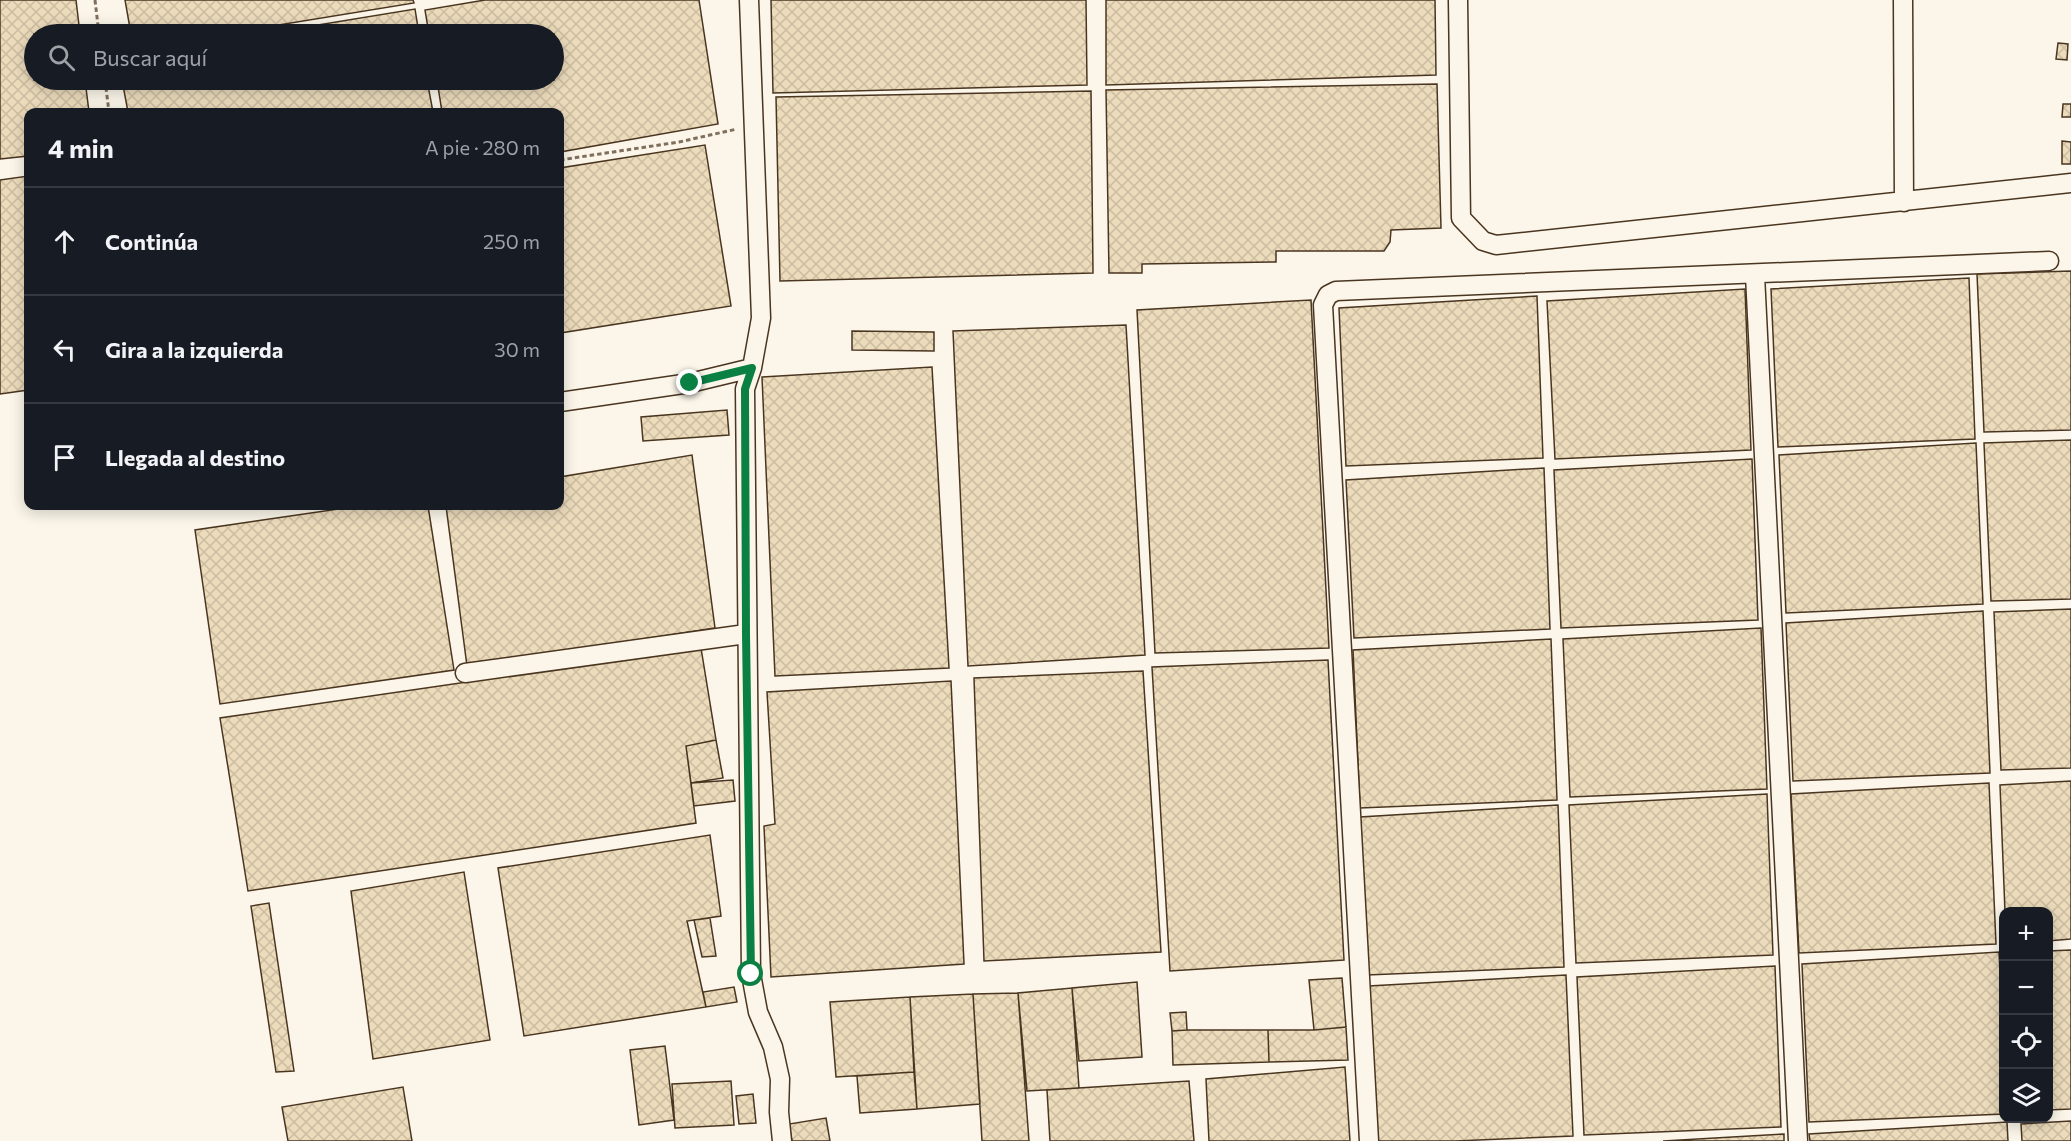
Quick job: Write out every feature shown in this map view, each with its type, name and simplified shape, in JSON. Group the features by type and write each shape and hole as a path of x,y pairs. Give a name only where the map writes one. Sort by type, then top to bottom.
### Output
{"street":[{"path":"749,0 761,318 752,368 745,389 751,974 758,1012 773,1047 780,1078 779,1112 782,1141"},
{"path":"1458,0 1461,218 1483,242 1496,245 2071,183"},
{"path":"1903,0 1904,202"},
{"path":"1369,1141 1323,305 1328,295 1336,291 2049,261"},
{"path":"1755,274 1798,1141"},
{"path":"564,401 690,383 752,368"},
{"path":"465,673 746,634"}],"path":[{"path":"95,0 98,24"},
{"path":"106,90 108,108"},
{"path":"564,159 679,142 754,125"}],"building":[{"path":"0,0 76,0 79,24 24,24 24,90 86,90 88,108 24,108 24,156 0,159"},
{"path":"125,0 413,0 414,3 285,24 129,24"},
{"path":"485,0 699,0 718,124 564,151 564,108 441,108 439,90 564,90 564,24 427,24 425,10"},
{"path":"771,0 1086,0 1087,85 773,93"},
{"path":"1106,0 1435,0 1436,75 1106,85"},
{"path":"415,9 417,24 324,24"},
{"path":"2058,43 2068,44 2067,60 2056,59"},
{"path":"1437,84 1441,228 1391,230 1390,242 1384,251 1276,251 1276,262 1142,264 1142,273 1109,273 1106,90"},
{"path":"124,90 429,90 432,108 127,108"},
{"path":"1091,91 1093,273 780,281 776,97"},
{"path":"2063,104 2071,104 2071,117 2062,117"},
{"path":"2062,141 2071,142 2071,164 2062,164"},
{"path":"705,145 731,306 564,332 564,167"},
{"path":"24,177 24,391 0,394 0,180"},
{"path":"2071,271 2071,430 1984,432 1977,274"},
{"path":"1969,278 1975,439 1778,447 1771,289"},
{"path":"1745,289 1751,450 1555,459 1547,301"},
{"path":"1537,296 1543,458 1346,466 1339,308"},
{"path":"1311,300 1329,648 1155,653 1137,310"},
{"path":"1126,325 1145,655 968,666 953,331"},
{"path":"852,331 934,332 934,351 852,350"},
{"path":"932,367 949,668 775,676 762,377"},
{"path":"727,410 729,435 643,441 641,417"},
{"path":"2071,440 2071,599 1991,601 1984,443"},
{"path":"1976,443 1983,604 1786,613 1779,455"},
{"path":"692,455 715,628 467,666 447,510 564,510 564,476"},
{"path":"1752,459 1758,620 1561,628 1554,470"},
{"path":"1544,468 1550,629 1354,638 1346,480"},
{"path":"332,510 429,510 454,670 220,704 195,530"},
{"path":"2071,609 2071,768 2001,770 1994,612"},
{"path":"1983,611 1990,773 1793,781 1786,623"},
{"path":"1761,628 1767,789 1570,797 1563,639"},
{"path":"1551,639 1557,800 1360,808 1353,650"},
{"path":"701,648 716,740 686,746 696,823 248,891 220,718"},
{"path":"1328,660 1344,960 1170,971 1152,667"},
{"path":"1143,671 1161,952 984,961 974,678"},
{"path":"951,681 964,964 771,977 764,826 775,824 767,692"},
{"path":"716,740 723,778 691,783 686,746"},
{"path":"733,780 735,801 694,806 691,783"},
{"path":"2071,781 2071,939 2053,941 2053,907 2005,907 2000,785"},
{"path":"1989,783 1996,944 1799,953 1791,794"},
{"path":"1767,794 1773,955 1576,963 1569,805"},
{"path":"1558,805 1564,967 1367,975 1360,817"},
{"path":"710,835 721,916 687,921 706,1007 524,1036 498,868"},
{"path":"464,872 490,1040 373,1059 351,891"},
{"path":"269,903 294,1071 276,1072 251,906"},
{"path":"710,918 716,956 702,957 694,920"},
{"path":"2071,950 2071,1109 2053,1110 2053,951"},
{"path":"1999,952 1999,1114 1809,1122 1802,964"},
{"path":"1775,966 1781,1127 1584,1135 1577,977"},
{"path":"1566,975 1573,1136 1455,1141 1376,1141 1369,986"},
{"path":"1342,978 1346,1027 1314,1030 1309,980"},
{"path":"1137,982 1142,1057 1079,1061 1072,988"},
{"path":"734,987 737,1002 706,1007 703,992"},
{"path":"1072,988 1079,1088 1027,1091 1018,993"},
{"path":"1018,993 1029,1141 982,1141 973,994"},
{"path":"973,994 980,1104 917,1109 910,997"},
{"path":"910,997 914,1072 836,1077 830,1002"},
{"path":"1186,1012 1187,1030 1172,1031 1170,1013"},
{"path":"1346,1027 1348,1060 1269,1062 1268,1030"},
{"path":"1268,1030 1269,1062 1173,1065 1172,1031"},
{"path":"665,1046 674,1120 639,1125 630,1050"},
{"path":"1345,1067 1350,1141 1209,1141 1206,1079"},
{"path":"914,1072 917,1109 860,1113 857,1076"},
{"path":"731,1081 734,1125 675,1128 672,1084"},
{"path":"1189,1081 1194,1141 1050,1141 1047,1090"},
{"path":"403,1087 412,1141 288,1141 282,1107"},
{"path":"753,1094 756,1123 739,1124 736,1096"},
{"path":"826,1118 830,1141 792,1141 789,1124"},
{"path":"2071,1121 2071,1141 2022,1141 2021,1124"},
{"path":"1999,1122 2007,1123 2008,1141 1810,1141 1809,1134"},
{"path":"1784,1134 1784,1141 1663,1141"}],"route":[{"path":"690,383 752,368 745,389 751,974"}]}
